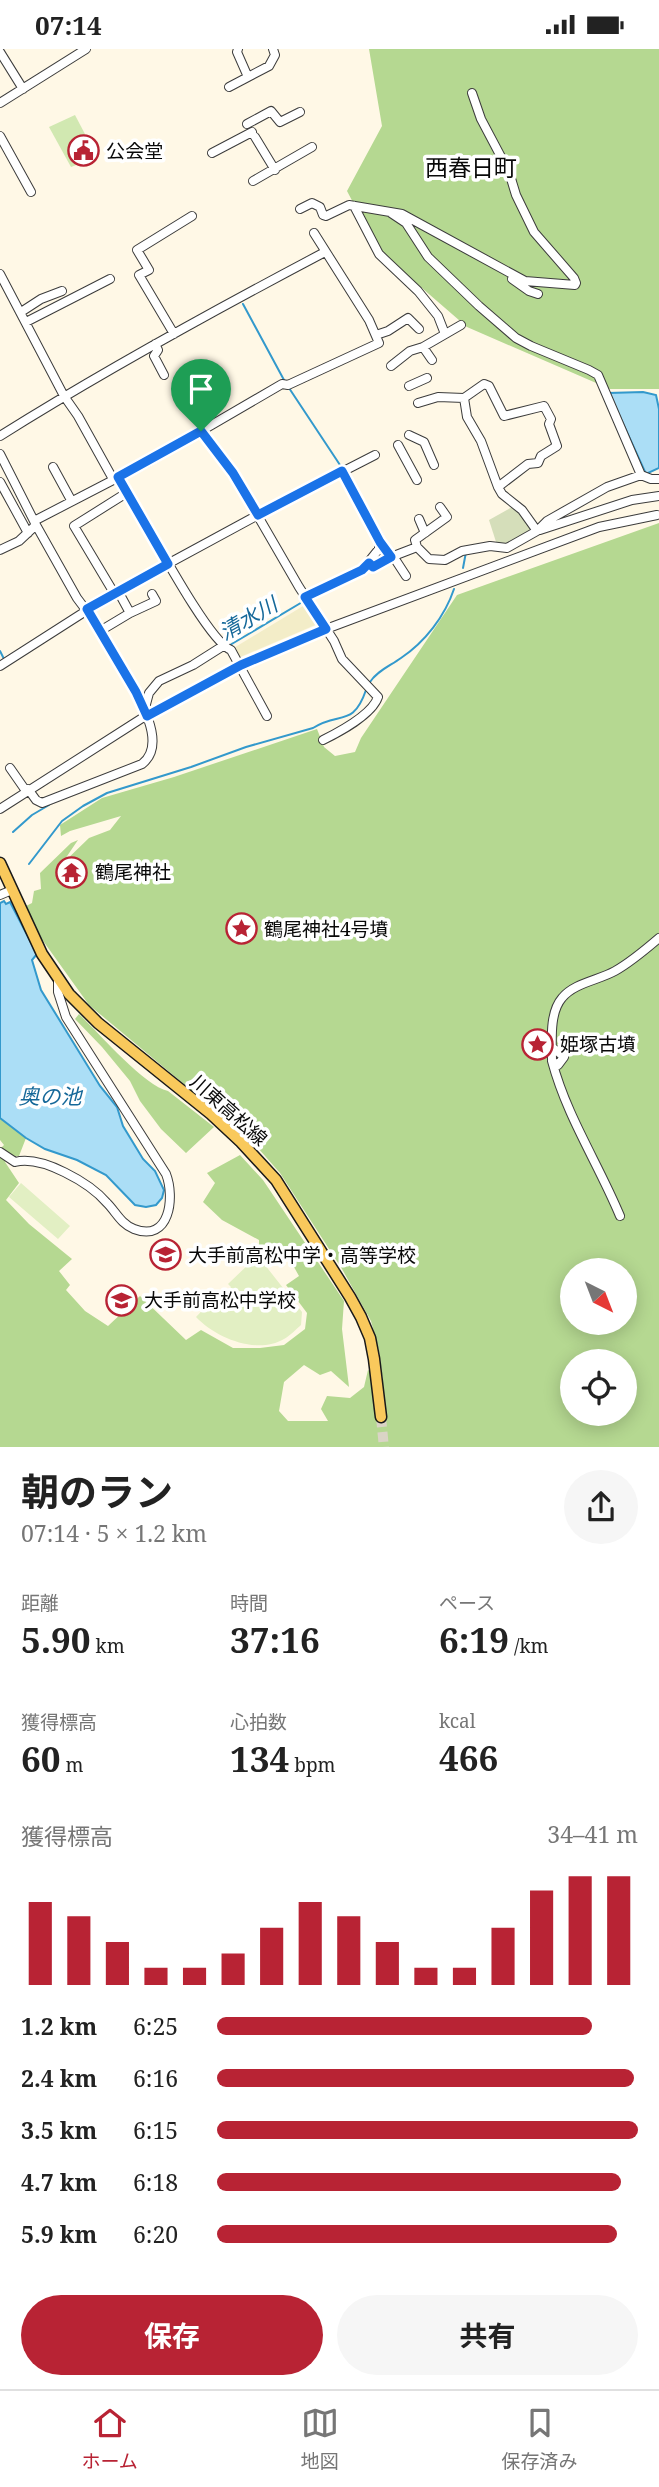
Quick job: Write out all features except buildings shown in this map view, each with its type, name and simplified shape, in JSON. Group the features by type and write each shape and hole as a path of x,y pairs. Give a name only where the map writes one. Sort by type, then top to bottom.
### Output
{"main road":[{"name":"川東高松線","path":"0,863 42,954 58,979 97,1023 211,1114 275,1180 361,1317 370,1338 382,1417"}],"street":[{"path":"0,103 86,49"},
{"path":"238,49 248,76"},
{"path":"229,87 269,66 275,55 273,49"},
{"path":"0,52 23,89"},
{"path":"300,209 312,203 326,216 349,205 409,216 525,281 575,285 534,232 516,195 509,172 481,120 472,93"},
{"path":"212,153 223,144 251,131 271,111 280,122 300,112"},
{"path":"251,131 275,170"},
{"path":"0,136 31,192"},
{"path":"253,181 312,147"},
{"path":"354,206 379,254 418,291 438,316 445,334"},
{"path":"385,210 406,223 429,257 516,338 598,375 641,475 659,479"},
{"path":"174,334 139,275 149,270 137,250 192,216"},
{"path":"0,550 19,541 35,523 71,501 282,384 288,385 379,343 369,320 314,233"},
{"path":"0,436 155,344 326,252"},
{"path":"496,266 529,291 538,294"},
{"path":"0,274 64,396 115,478 128,492 168,564 226,648 241,665 267,716"},
{"path":"26,322 110,279"},
{"path":"21,312 41,299 62,291"},
{"path":"376,335 408,318 419,329"},
{"path":"391,366 410,351 423,347 461,325"},
{"path":"155,344 158,350 154,356 164,375"},
{"path":"423,347 432,360"},
{"path":"410,386 428,378"},
{"path":"418,403 438,397 464,398 484,384 489,386 504,416 544,406 551,419 549,424 557,446 541,456 538,463 528,464 498,487"},
{"path":"188,390 204,428 342,659 378,697 376,703 347,727 323,740"},
{"path":"464,398 467,417 481,441 498,487 539,530"},
{"path":"409,435 422,441 434,440"},
{"path":"422,441 434,465"},
{"path":"398,445 417,480"},
{"path":"0,454 77,598 87,609 146,712 152,743 147,760 142,764 42,803 36,800 10,768"},
{"path":"0,666 116,592 258,515 375,456"},
{"path":"53,467 71,501"},
{"path":"342,471 381,543 406,576"},
{"path":"539,530 547,521 607,487 641,475"},
{"path":"0,482 28,533"},
{"path":"128,492 75,526 130,613"},
{"path":"440,507 447,517 415,540 417,547 429,559 439,560 463,551 490,546 511,546 539,530 632,500 659,496"},
{"path":"2,805 146,712 241,665 326,629 599,527 657,515"},
{"path":"419,519 425,533"},
{"path":"371,565 381,543"},
{"path":"307,600 371,565 417,547"},
{"path":"100,631 156,601 152,594"},
{"path":"146,712 149,693 159,681 226,648"},
{"path":"0,895 12,890"},
{"path":"620,1216 607,1185 577,1131 552,1061 553,1027 561,999 570,991 613,972 659,938"},
{"path":"0,1152 15,1162 27,1160 39,1163 85,1183 109,1204 120,1220 135,1230 152,1230 161,1225 169,1213 170,1185 166,1174 66,1017 58,992 58,979"}],"shaded area":[{"path":"308,603 320,623 238,658 232,649"}],"green space":[{"path":"369,49 659,49 659,389 610,389 467,327 378,250 347,191 382,126"},
{"path":"75,115 97,157 71,167 49,127"},
{"path":"514,506 522,513 533,532 515,543 497,545 489,520"},
{"path":"659,523 659,1447 0,1447 0,1149 4,1145 0,1140 0,1118 26,1138 19,1156 9,1156 5,1162 19,1183 6,1200 29,1224 72,1259 59,1271 70,1285 66,1290 85,1311 108,1326 140,1296 186,1340 201,1330 233,1348 284,1345 305,1329 307,1313 286,1285 299,1276 281,1244 263,1255 259,1252 259,1240 222,1220 203,1202 215,1183 207,1173 240,1155 263,1180 344,1301 342,1329 349,1387 331,1371 320,1375 304,1365 284,1382 279,1411 288,1421 328,1421 321,1409 327,1396 350,1398 364,1387 368,1370 383,1381 371,1321 342,1269 280,1173 250,1139 89,1005 41,938 26,906 32,903 34,891 41,889 40,873 71,843 78,840 61,865 89,838 110,830 121,816 61,836 60,825 102,798 317,729 324,747 335,756 355,752 361,738 457,595"},
{"path":"79,1014 147,1080 168,1091 214,1127 186,1153 161,1129 140,1101 130,1081 75,1019"},
{"path":"21,1183 70,1226 58,1239 9,1197"},
{"path":"253,1260 261,1260 302,1312 301,1325 286,1338 273,1344 250,1345 237,1342 214,1332 196,1317 215,1297 226,1293 231,1287 228,1284"}],"water":[{"path":"643,392 656,395 659,409 659,468 646,474 609,393"},
{"name":"奥の池","path":"4,901 6,904 10,902 37,954 32,960 41,990 100,1086 117,1107 123,1126 143,1159 155,1171 164,1190 156,1205 135,1205 106,1175 77,1160 45,1149 0,1118 0,903"}],"waterway":[{"path":"243,304 284,380"},
{"path":"289,388 342,468"},
{"path":"463,568 466,552"},
{"path":"370,682 410,652 426,636 440,618 454,589"},
{"name":"清水川","path":"230,645 304,601"},
{"path":"0,651 4,659"},
{"path":"29,864 62,821 107,793 344,717 356,710 366,690"},
{"name":"清水川","path":"13,832 32,815 49,805"}],"tunnel":[{"path":"381,1417 384,1447"}],"place":[{"name":"公会堂","path":"83,151"},
{"name":"鶴尾神社","path":"72,872"},
{"name":"鶴尾神社4号墳","path":"241,929"},
{"name":"姫塚古墳","path":"537,1044"},
{"name":"大手前高松中学・高等学校","path":"165,1255"},
{"name":"大手前高松中学校","path":"121,1300"}],"district":[{"name":"西春日町","path":"471,167"}],"route":[{"path":"201,431 233,473 243,494 258,515 342,471 380,542 391,557 373,567 369,563 362,570 305,597 326,629 241,665 147,716 145,708 87,609 168,564 118,477 201,431"}]}
